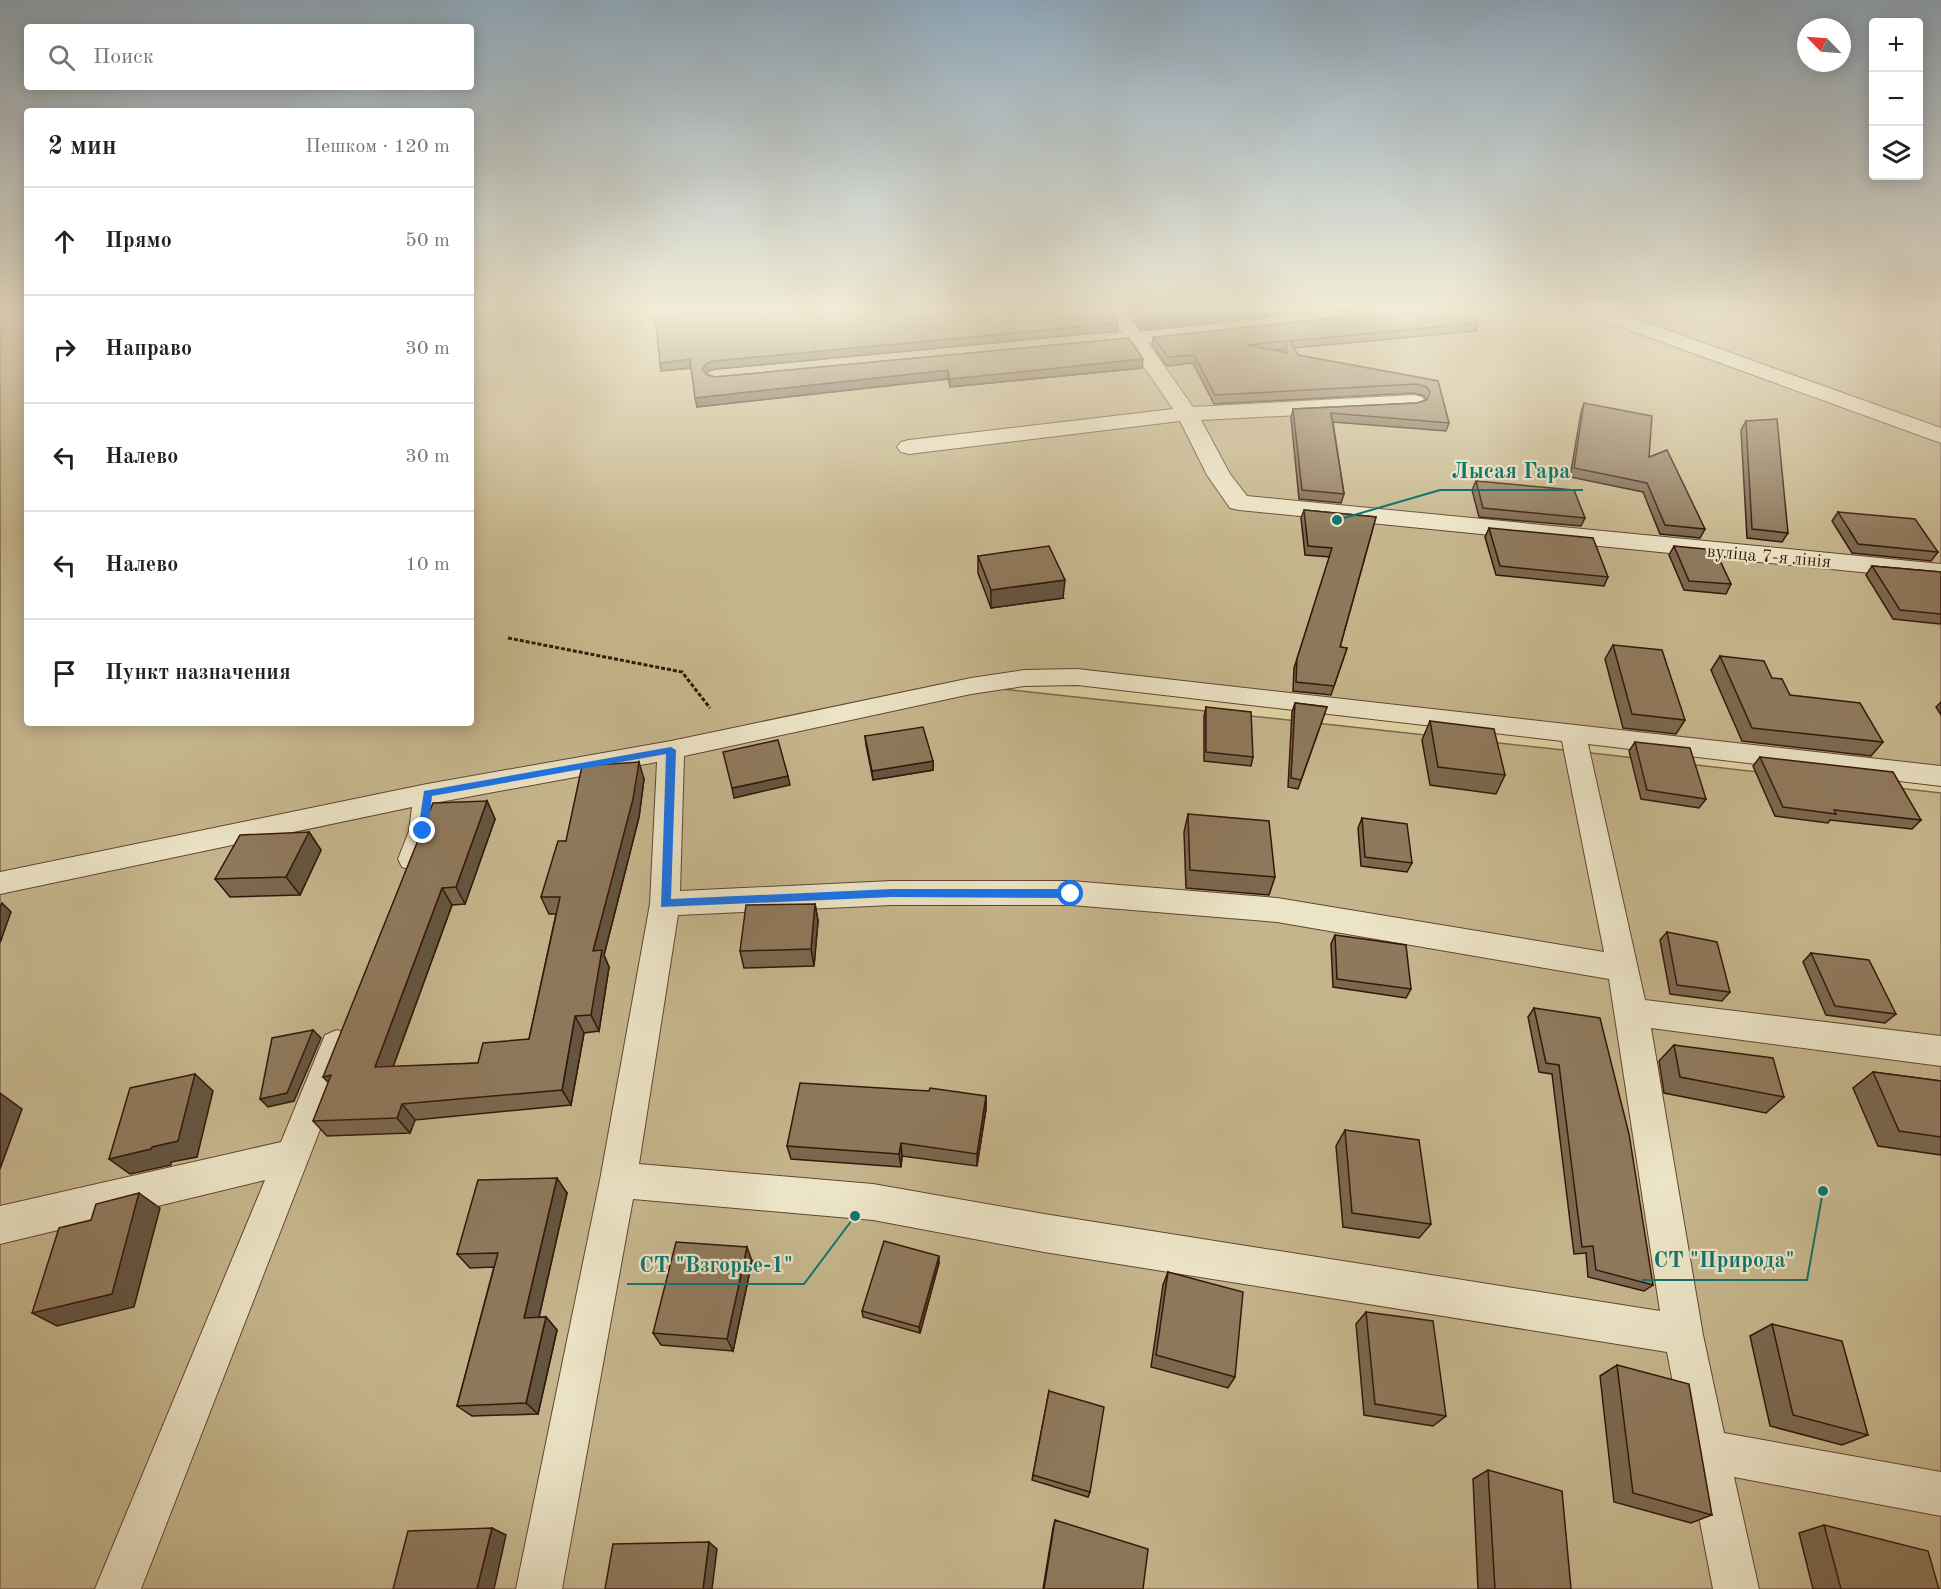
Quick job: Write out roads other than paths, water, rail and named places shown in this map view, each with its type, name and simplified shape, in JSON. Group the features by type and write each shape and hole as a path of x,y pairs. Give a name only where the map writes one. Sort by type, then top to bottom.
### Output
{"street":[{"path":"1167,385 1186,414"},
{"path":"1800,385 1941,436"},
{"path":"909,447 1186,414 1414,402"},
{"name":"вуліца 7-я лінія","path":"1186,414 1219,475 1239,503 1488,530 1941,572"}],"lane":[{"path":"0,883 427,794 671,750 971,686 1024,678 1077,677 1941,776"},
{"path":"1573,734 1632,1012 1683,1335 1736,1589"},
{"path":"539,1589 618,1180 665,904 671,750"},
{"path":"402,885 423,831 427,794"},
{"path":"665,904 892,893 1071,894 1277,910 1623,968"},
{"path":"1632,1012 1941,1051"},
{"path":"118,1589 349,1015"},
{"path":"0,1226 292,1156"},
{"path":"618,1180 873,1202 1044,1233 1683,1335"},
{"path":"1706,1451 1941,1494"}],"place":[{"name":"Лысая Гара","path":"1337,520"},
{"name":"СТ \"Природа\"","path":"1823,1191"},
{"name":"СТ \"Взгорье-1\"","path":"855,1216"}]}
